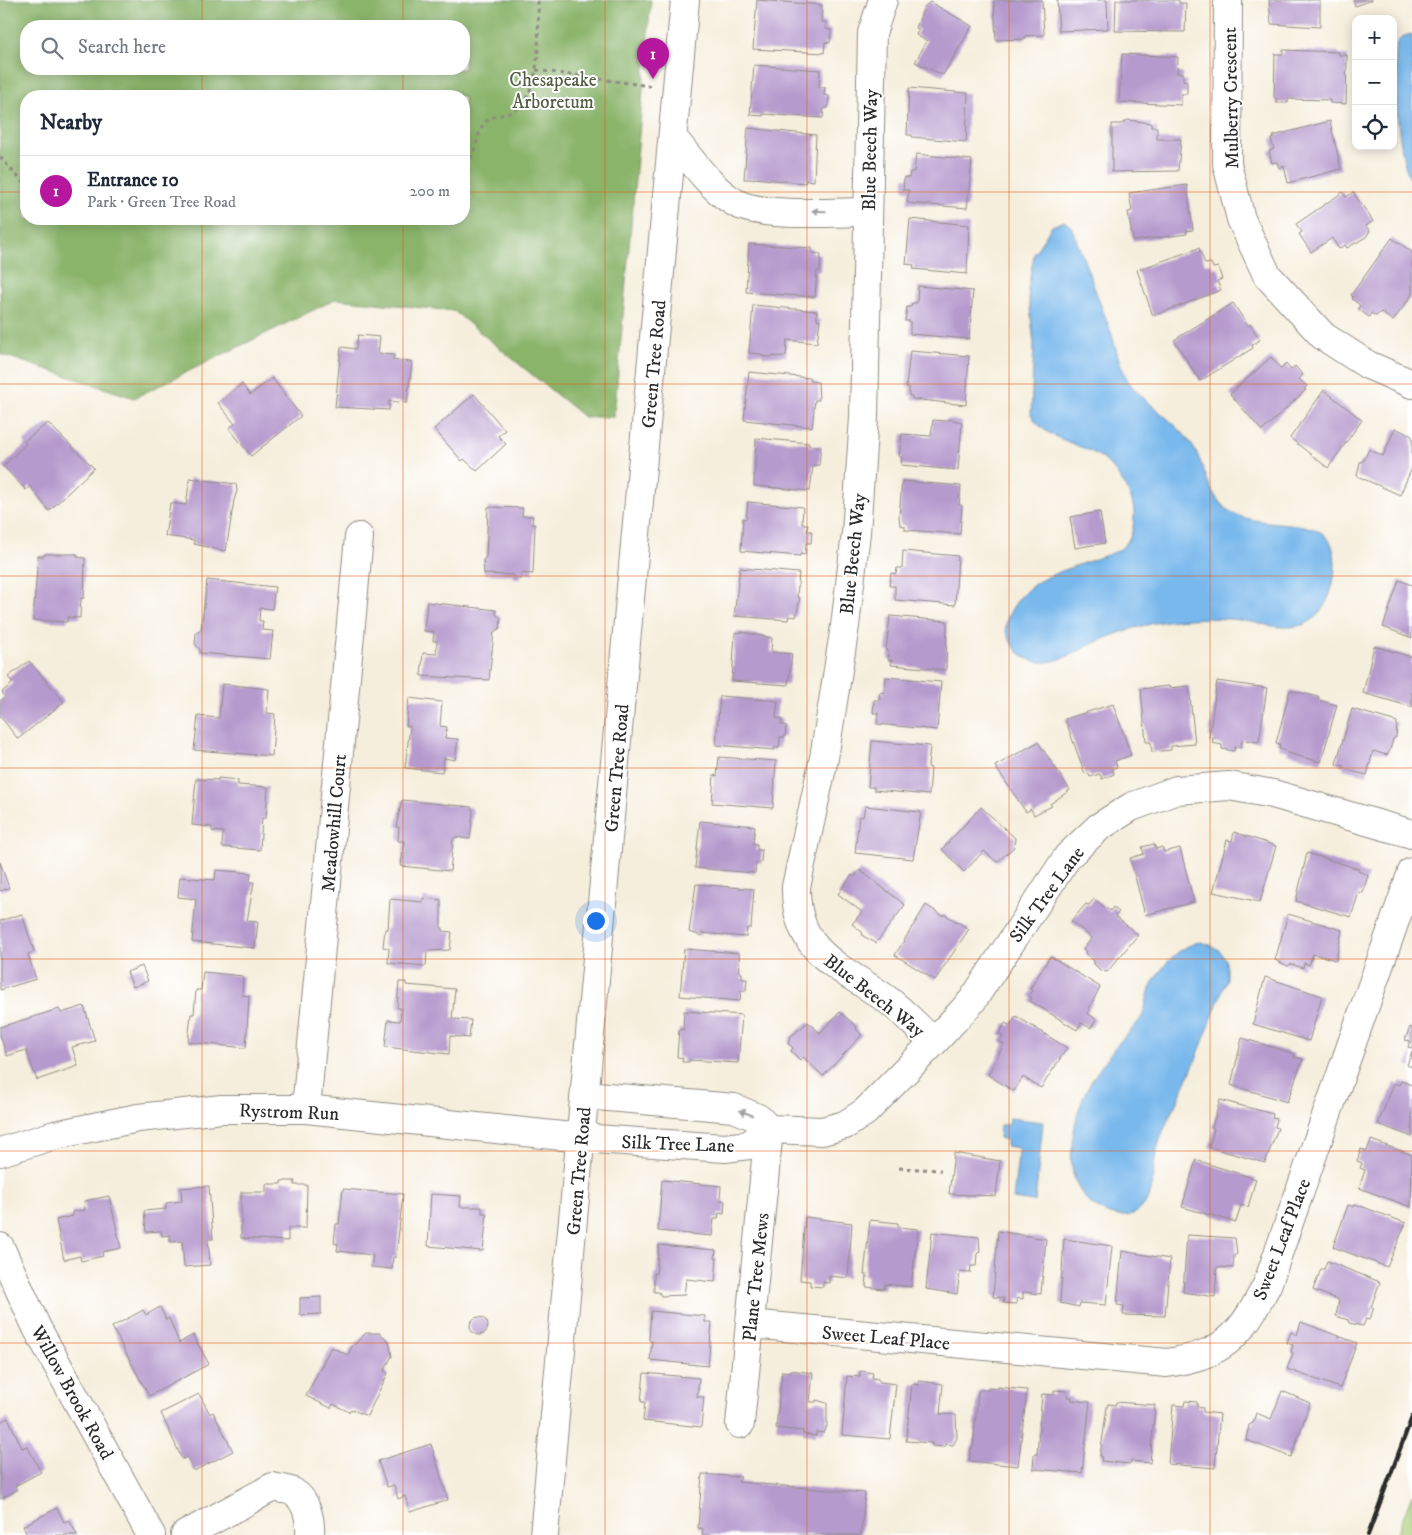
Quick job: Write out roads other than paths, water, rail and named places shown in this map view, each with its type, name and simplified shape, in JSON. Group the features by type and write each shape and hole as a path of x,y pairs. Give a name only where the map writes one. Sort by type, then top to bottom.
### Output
{"street":[{"name":"Green Tree Road","path":"544,1535 685,0"},
{"name":"Blue Beech Way","path":"883,0 872,34 864,417 856,533 824,758 796,887 796,908 808,934 832,965 889,1002 934,1042"},
{"name":"Mulberry Crescent","path":"1228,0 1227,164 1241,219 1267,275 1323,336 1368,365 1412,384"},
{"path":"673,138 716,189 735,203 760,211 868,212"},
{"name":"Meadowhill Court","path":"306,1109 359,537"},
{"name":"Silk Tree Lane","path":"581,1138 725,1148 749,1145 769,1129 822,1131 845,1125 865,1112 972,1001 1068,856 1099,827 1131,807 1177,790 1229,786 1274,794 1412,834"},
{"name":"Sweet Leaf Place","path":"751,1324 1167,1363 1192,1359 1227,1343 1250,1316 1267,1285 1412,872"},
{"name":"Silk Tree Lane","path":"586,1094 734,1108 758,1118 769,1129"},
{"name":"Rystrom Run","path":"0,1152 55,1135 138,1118 222,1109 306,1109 581,1138"},
{"name":"Plane Tree Mews","path":"740,1424 769,1129"},
{"name":"Willow Brook Road","path":"0,1247 37,1328 151,1535"},
{"path":"185,1535 273,1487 293,1492 303,1503 311,1520 310,1535"}],"water":[{"path":"1412,34 1412,182 1403,155 1397,114 1397,42 1404,36"},
{"path":"1064,221 1071,226 1128,381 1139,394 1184,434 1195,449 1212,491 1222,505 1235,514 1251,519 1301,526 1316,530 1327,537 1335,558 1332,589 1323,608 1309,622 1292,627 1283,627 1214,618 1167,621 1144,625 1122,632 1064,658 1048,662 1036,662 1028,659 1020,654 1012,644 1006,630 1006,623 1012,609 1027,590 1056,573 1118,551 1128,541 1134,524 1134,510 1131,498 1112,467 1094,453 1050,434 1036,422 1031,414 1034,344 1028,290 1034,254 1052,226"},
{"path":"1200,942 1214,947 1222,954 1225,959 1227,978 1196,1060 1160,1138 1148,1199 1137,1212 1128,1216 1109,1214 1091,1204 1084,1197 1072,1169 1073,1134 1082,1101 1089,1086 1116,1046 1141,1018 1150,989 1164,966 1184,948"},
{"path":"1009,1118 1043,1122 1035,1202 1013,1199 1019,1148 1006,1146 1006,1140 999,1138 1000,1125 1008,1125"}],"railway":[{"path":"1368,1535 1412,1417"}],"place":[{"name":"Entrance 10","path":"653,79"}],"park label":[{"name":"Chesapeake Arboretum","path":"553,90"}]}
